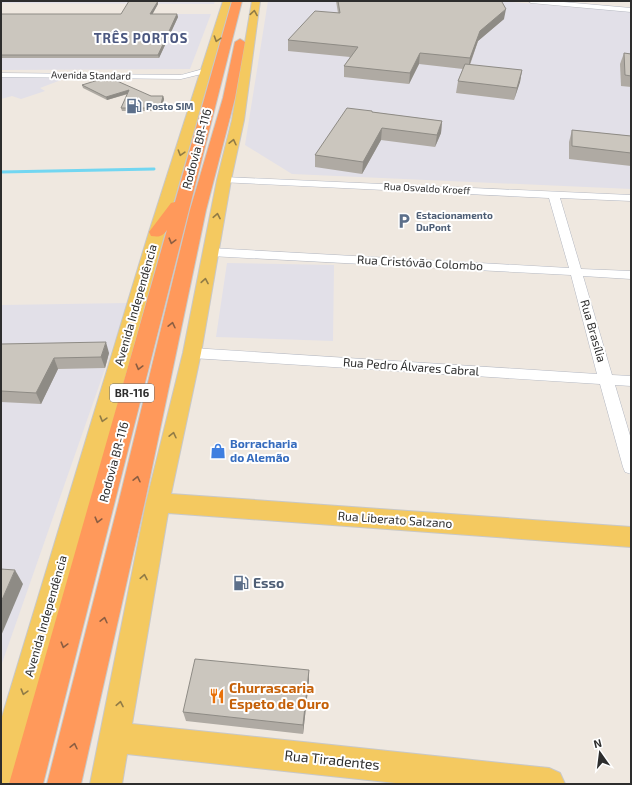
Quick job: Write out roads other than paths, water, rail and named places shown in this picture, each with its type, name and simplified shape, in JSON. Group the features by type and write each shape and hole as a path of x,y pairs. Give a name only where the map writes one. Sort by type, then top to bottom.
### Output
{"highway":[{"name":"Rodovia BR-116","path":"26,784 237,1"},
{"name":"Rodovia BR-116","path":"64,784 132,501 198,210 229,98 247,1"},
{"path":"229,98 238,120"},
{"path":"157,232 184,197"}],"main road":[{"name":"Avenida Independência","path":"1,771 157,232 227,1"},
{"path":"106,784 158,503 192,353 224,180 238,120 256,1"},
{"name":"Rua Liberato Salzano","path":"158,503 631,537"},
{"name":"Rua Tiradentes","path":"114,736 549,784"}],"street":[{"path":"531,1 631,10"},
{"name":"Avenida Standard","path":"1,75 181,76 207,70"},
{"name":"Avenida Standard","path":"181,76 201,87"},
{"name":"Rua Osvaldo Kroeff","path":"224,180 631,198"},
{"name":"Rua Brasília","path":"554,195 630,462"},
{"name":"Rua Cristóvão Colombo","path":"210,252 631,275"},
{"name":"Rua Pedro Álvares Cabral","path":"192,353 631,381"}],"waterway":[{"path":"1,172 154,169"}],"place":[{"name":"Posto SIM","path":"134,106"},
{"name":"Estacionamento DuPont","path":"404,221"},
{"name":"Borracharia do Alemão","path":"218,451"},
{"name":"Esso","path":"241,583"},
{"name":"Churrascaria Espeto de Ouro","path":"217,696"}],"district":[{"name":"TRÊS PORTOS","path":"141,38"}]}
